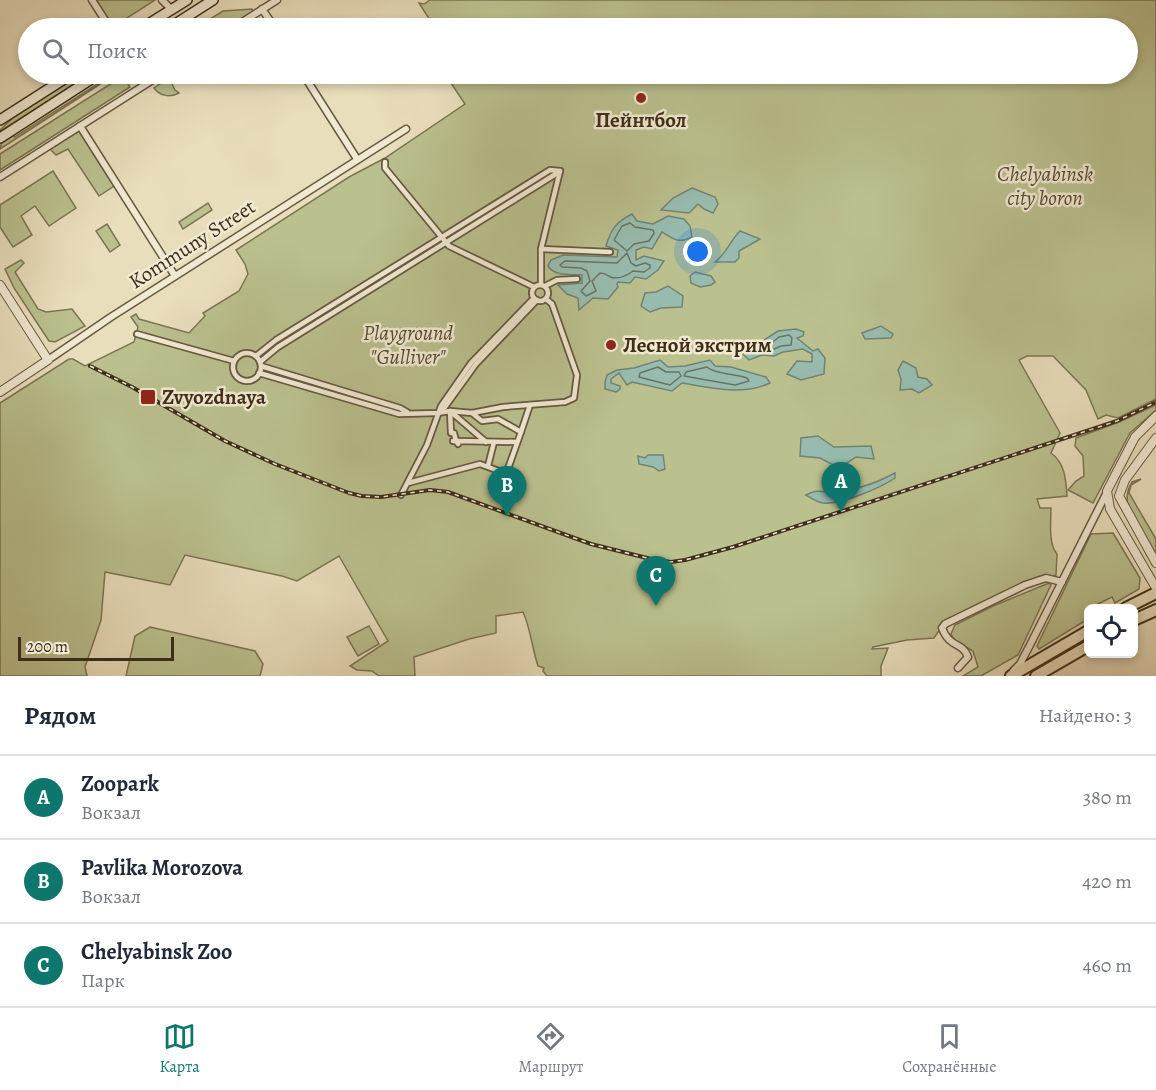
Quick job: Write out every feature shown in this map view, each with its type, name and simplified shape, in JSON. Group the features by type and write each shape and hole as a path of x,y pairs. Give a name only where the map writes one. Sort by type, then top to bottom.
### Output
{"main road":[{"path":"159,18 187,0"},
{"path":"191,18 213,0"},
{"path":"172,10 177,18"},
{"path":"0,120 56,84"},
{"path":"0,138 84,84"},
{"path":"1135,604 1156,593"},
{"path":"1138,618 1156,610"},
{"path":"1009,676 1084,634"},
{"path":"1036,676 1084,649"}],"street":[{"path":"93,0 104,18"},
{"path":"162,0 172,10"},
{"path":"248,18 278,0"},
{"path":"262,9 268,18"},
{"path":"0,177 146,84"},
{"path":"309,84 357,159"},
{"path":"80,126 175,276"},
{"name":"Kommuny Street","path":"0,392 175,276 406,129"},
{"path":"385,162 386,168 446,244 534,287 557,280 577,279"},
{"path":"256,356 276,340 550,170 560,171"},
{"path":"260,364 278,347 560,171"},
{"path":"546,299 548,291 543,286 541,249 560,171"},
{"path":"541,249 610,252"},
{"path":"0,285 48,360"},
{"path":"534,287 532,291 535,299"},
{"path":"259,373 399,414 437,413 450,411 472,413 503,407 565,402 574,398 577,375 552,304 546,299 535,299 471,363 437,413 427,445 402,495"},
{"path":"137,334 234,362"},
{"path":"243,353 256,356 260,364 259,373 252,379 243,380 236,375 234,362 243,353"},
{"path":"260,364 400,408 408,413"},
{"path":"498,498 530,405"},
{"path":"450,411 486,442"},
{"path":"450,411 450,433 454,433 456,442 517,442"},
{"path":"472,413 482,421 498,419 520,432"},
{"path":"1009,676 1020,664 1135,437 1156,416"},
{"path":"1156,438 1121,489 1119,496 1156,563"},
{"path":"488,466 494,442"},
{"path":"408,483 480,464 507,474"},
{"path":"1107,491 1110,509 1156,588"},
{"path":"958,668 968,657 966,651 946,640 942,628 945,624 1036,581 1046,578 1062,582"}],"green space":[{"path":"96,0 155,0 127,18 107,18"},
{"path":"430,0 1156,0 1156,399 1118,418 1106,415 1098,419 1086,390 1053,356 1027,356 1019,360 1060,433 1051,453 1062,467 1067,496 1037,499 1040,508 1051,508 1051,538 1057,554 1056,575 945,622 934,638 907,640 873,647 872,649 888,648 881,666 881,676 547,676 543,671 544,668 538,666 523,612 496,616 496,633 469,639 414,657 415,676 379,676 372,671 357,670 350,666 388,641 339,556 297,581 185,555 170,585 105,572 101,620 85,667 87,676 0,676 0,403 69,359 85,366 134,342 138,327 131,317 136,314 139,319 189,333 205,316 203,313 239,291 248,274 236,250 349,177 385,158 465,104 452,84 1138,84 1138,18 429,18 419,3 424,4"},
{"path":"252,9 253,12 243,18 212,18 223,11"},
{"path":"65,84 76,84 0,133 0,130 15,116"},
{"path":"101,84 0,149 2,141 11,135 15,137"},
{"path":"110,84 128,84 130,87 0,170 0,154"},
{"path":"160,84 172,84 179,93 165,95 154,88"},
{"path":"79,131 114,186 99,196 68,149 56,155 50,149"},
{"path":"53,171 76,208 49,226 35,206 21,216 32,235 13,247 0,227 0,205"},
{"path":"208,203 212,210 183,229 179,222"},
{"path":"107,224 120,245 110,252 96,231"},
{"path":"21,260 24,263 15,272 38,309 46,312 72,309 85,326 55,342 49,341 14,288 5,269"},
{"path":"1156,405 1156,410 1130,433 1093,503 1068,490 1084,476 1083,456 1075,446 1076,438"},
{"path":"1141,479 1131,485 1129,493 1156,539 1156,554 1128,506 1127,494 1130,485"},
{"path":"1113,533 1140,578 1139,589 1115,603 1112,597 1098,604 1084,604 1084,621 1039,649 1037,646 1091,534"},
{"path":"1049,583 1051,585 1018,655 981,676 963,676 978,667 973,651 955,641 951,634 955,625 993,606"},
{"path":"369,626 379,644 358,656 347,637"},
{"path":"150,627 255,651 263,664 260,676 126,676 135,636"}],"water":[{"path":"692,188 715,197 718,204 713,213 698,204 689,213 661,210 673,198"},
{"path":"632,214 637,221 653,224 668,216 684,219 690,226 692,237 673,239 662,232 652,249 644,247 636,250 636,260 644,256 664,261 658,270 646,279 635,277 630,283 618,282 618,287 608,299 593,298 579,310 578,298 567,294 558,285 582,283 582,275 555,272 548,266 551,260 563,255 617,257 618,250 606,246 608,240 618,223"},
{"path":"740,231 760,239 739,251 739,258 735,262 715,262 722,255"},
{"path":"695,272 711,276 715,282 700,287 691,283 690,276"},
{"path":"668,286 683,296 682,307 661,308 650,312 641,306 645,293 656,292"},
{"path":"881,326 893,334 891,338 865,339 862,333"},
{"path":"796,329 804,332 803,336 797,338 813,351 818,349 825,358 824,374 801,380 787,374 797,361 812,362 812,354 803,349 774,356 762,355 749,360 743,354 778,331"},
{"path":"660,360 668,367 685,366 710,360 715,366 731,367 766,377 770,383 738,390 682,383 672,391 632,382 627,385 619,373 611,379 611,383 620,386 620,389 616,392 605,389 607,375 617,370 634,368"},
{"path":"903,361 916,368 918,377 927,379 932,385 919,393 912,389 900,390 901,379 898,370"},
{"path":"818,436 834,447 871,446 874,459 856,457 839,468 820,458 800,456 801,438"},
{"path":"648,455 663,455 665,469 659,471 639,464 638,456 645,458"},
{"path":"895,473 895,478 880,486 840,501 823,503 806,495 815,491 829,492 855,488 871,484"}],"railway":[{"path":"90,366 132,387 225,441 275,464 349,493 381,497 430,490 448,492 591,544 671,562 733,547 1117,421 1156,402"}],"place":[{"name":"Пейнтбол","path":"641,98"},
{"name":"Лесной экстрим","path":"611,345"},
{"name":"Zvyozdnaya","path":"148,397"},
{"name":"Zoopark","path":"841,512"},
{"name":"Pavlika Morozova","path":"507,516"},
{"name":"Chelyabinsk Zoo","path":"656,606"}],"park label":[{"name":"Chelyabinsk city boron","path":"1045,186"},
{"name":"Playground \"Gulliver\"","path":"408,345"}]}
